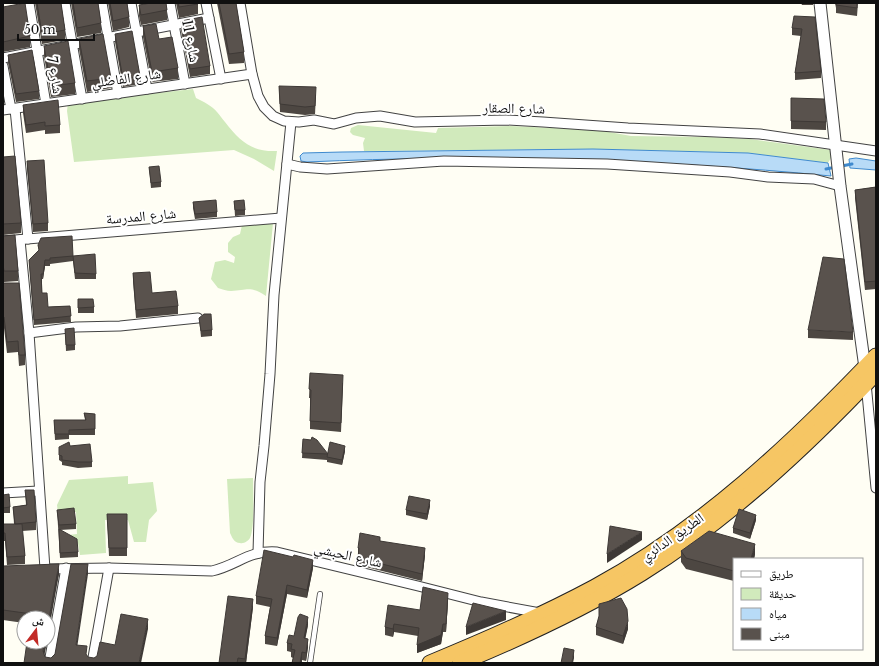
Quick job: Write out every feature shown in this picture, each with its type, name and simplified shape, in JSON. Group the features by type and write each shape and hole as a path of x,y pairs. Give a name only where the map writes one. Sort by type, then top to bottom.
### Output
{"highway":[{"name":"الطريق الدائري","path":"460,663 554,622 641,573 684,546 763,484 800,450 869,374 876,356"},
{"name":"الطريق الدائري","path":"430,663 543,614 596,587 646,556 695,523 741,486 869,374"}],"street":[{"name":"شارع 7","path":"29,3 46,104"},
{"path":"65,3 82,99"},
{"path":"102,3 118,94"},
{"path":"131,3 147,89"},
{"name":"شارع 11","path":"170,3 185,84"},
{"path":"206,3 221,79"},
{"name":"شارع الصقار","path":"240,3 252,74 258,96 264,107 273,116 284,121 291,122 314,120 334,124 356,118 380,116 415,122 506,120 628,128 760,134 836,147 876,151"},
{"path":"820,3 840,182 869,374 876,488"},
{"path":"3,58 209,18"},
{"path":"3,66 20,160 24,239 21,287 29,332 40,491 3,492"},
{"name":"شارع الفاضلي","path":"10,109 252,74"},
{"path":"258,553 260,482 270,374 274,295 291,122"},
{"path":"9,162 20,160"},
{"path":"287,164 307,168 327,169 444,161 607,164 730,172 768,177 840,182"},
{"name":"شارع المدرسة","path":"3,241 281,218"},
{"path":"29,332 76,327 120,326 198,318"},
{"name":"شارع الحبشي","path":"40,491 42,569 109,568 212,571 222,569 248,555 278,552 481,602 543,614"},
{"path":"49,663 66,568"},
{"path":"92,663 109,568"}],"lane":[{"path":"310,663 320,594"}],"green space":[{"path":"193,89 196,98 208,104 215,110 241,140 260,150 277,151 274,171 254,159 234,150 74,162 67,111 68,103"},
{"path":"358,125 436,133 438,128 510,126 598,130 631,136 750,139 831,150 832,156 828,163 748,153 593,149 364,151 363,143 365,138 353,135 350,132 351,128"},
{"path":"273,223 266,296 253,290 231,291 218,288 211,279 215,262 225,260 234,263 235,257 228,252 228,243 233,237 240,234 242,225"},
{"path":"128,476 128,484 153,482 157,511 149,520 146,542 134,542 128,520 105,520 106,553 80,555 78,543 73,540 60,540 59,536 77,534 76,512 58,513 57,505 69,480"},
{"path":"253,478 252,533 247,541 238,543 234,540 230,533 227,479"}],"water":[{"path":"593,149 748,153 828,163 831,176 766,170 635,162 504,158 438,158 307,162 301,161 300,156 303,153 342,152"},
{"path":"856,158 876,161 876,170 850,168 849,159"}],"building":[{"path":"25,3 30,36 3,42 3,7"},
{"path":"37,3 61,3 65,30 42,34"},
{"path":"73,3 98,3 101,23 77,28"},
{"path":"110,3 127,3 129,17 113,21"},
{"path":"166,3 167,10 141,15 139,5"},
{"path":"178,3 198,3 198,4 179,7"},
{"path":"219,3 236,3 244,52 229,54"},
{"path":"837,3 857,3 857,8 836,5"},
{"path":"794,16 815,17 821,71 795,73 802,29 792,28"},
{"path":"202,17 210,66 190,69 181,21"},
{"path":"156,24 159,39 172,37 178,68 152,72 143,26"},
{"path":"132,31 140,76 123,79 115,34"},
{"path":"103,34 111,78 87,81 79,39"},
{"path":"68,41 75,83 51,86 44,46"},
{"path":"32,50 39,91 16,94 8,55"},
{"path":"279,86 316,87 315,106 305,107 280,104"},
{"path":"791,98 824,99 826,122 791,121"},
{"path":"58,100 60,125 45,126 45,122 26,125 23,105"},
{"path":"15,156 21,223 3,224 3,157"},
{"path":"44,160 48,223 33,224 27,161"},
{"path":"159,166 161,182 151,183 149,167"},
{"path":"876,187 876,281 865,282 855,190"},
{"path":"216,200 217,212 195,214 193,202"},
{"path":"244,200 245,210 235,210 234,201"},
{"path":"15,235 18,271 4,271 3,236"},
{"path":"72,236 73,256 50,258 50,260 45,260 43,274 41,274 42,293 47,293 48,307 70,306 71,316 34,320 29,260 39,250 38,245 41,238"},
{"path":"95,254 96,274 75,273 73,256"},
{"path":"823,257 844,259 853,332 808,330"},
{"path":"150,272 152,293 176,291 178,306 136,310 133,273"},
{"path":"3,283 19,283 25,355 19,355 18,341 7,342 4,317 3,318"},
{"path":"78,299 93,299 94,307 78,308"},
{"path":"204,314 211,314 212,330 201,331 199,318"},
{"path":"74,328 75,345 66,345 65,329"},
{"path":"310,373 343,375 341,423 310,421"},
{"path":"84,413 95,414 95,429 69,430 69,434 55,434 54,420 86,420"},
{"path":"312,437 317,440 328,454 302,453 303,439 311,440"},
{"path":"69,442 70,446 90,444 92,462 62,460 62,456 59,455 59,447"},
{"path":"330,442 345,446 342,460 327,457"},
{"path":"25,490 34,490 36,522 15,524 13,507 27,505"},
{"path":"9,494 10,507 3,508 3,495"},
{"path":"409,496 430,500 427,514 406,510"},
{"path":"74,508 76,524 59,525 57,510"},
{"path":"739,509 756,515 750,533 733,528"},
{"path":"107,514 127,514 127,548 109,548"},
{"path":"3,524 22,524 25,556 7,557"},
{"path":"610,526 642,532 607,554"},
{"path":"59,529 77,539 78,552 60,553"},
{"path":"709,531 755,544 751,558 733,558 733,571 686,558 681,551"},
{"path":"360,533 380,537 380,541 425,548 422,574 358,558"},
{"path":"264,550 313,560 307,590 287,585 277,638 265,636 272,599 256,596"},
{"path":"59,564 51,610 16,610 16,612 3,610 3,566"},
{"path":"71,564 88,564 76,645 87,646 86,654 88,657 94,658 97,656 100,642 115,645 121,614 148,619 139,663 24,663 26,650 43,650 45,657 51,658 55,654"},
{"path":"423,587 448,593 446,624 443,624 441,635 417,645 419,628 394,624 393,629 385,627 388,605 420,610"},
{"path":"228,596 253,599 245,659 238,658 237,663 219,663"},
{"path":"621,598 627,609 628,621 623,636 596,627 599,616 599,604"},
{"path":"473,603 506,611 466,627"},
{"path":"300,614 308,617 304,638 308,639 306,653 302,652 300,663 292,663 295,650 291,649 292,644 287,643 289,635 294,636"},
{"path":"564,648 574,650 572,663 561,663"}],"waterway":[{"path":"826,169 852,164"}]}
